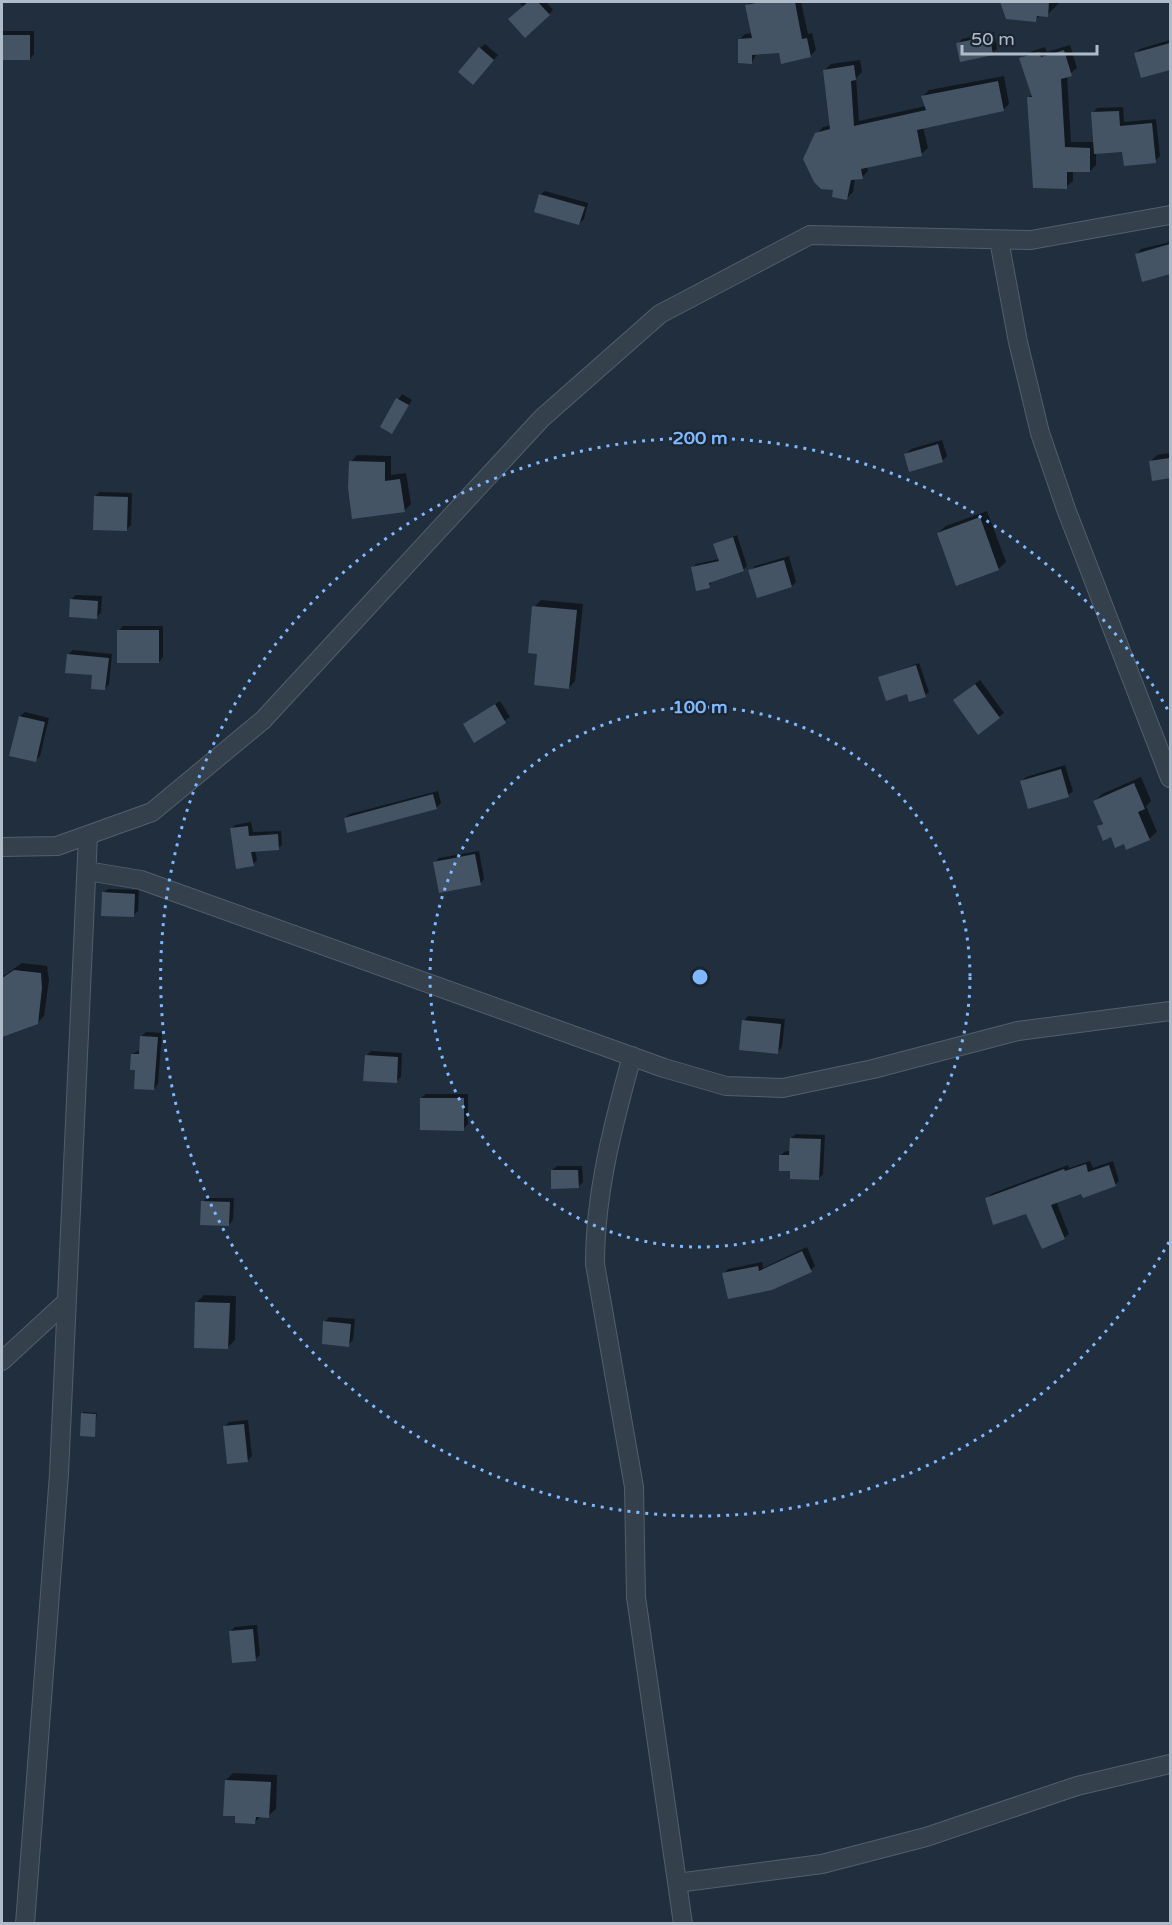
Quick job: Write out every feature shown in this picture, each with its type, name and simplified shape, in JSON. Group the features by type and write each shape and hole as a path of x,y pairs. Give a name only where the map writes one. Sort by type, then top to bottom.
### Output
{"street":[{"path":"2,847 57,846 152,812 263,720 542,418 660,314 810,235 1031,240 1170,215"},
{"path":"999,240 1018,342 1040,433 1066,509 1170,778"},
{"path":"26,1923 59,1474 88,835"},
{"path":"87,871 141,879 632,1056 726,1086 783,1088 873,1069 1018,1031 1170,1011"},
{"path":"632,1056 604,1167 595,1229 595,1264 634,1487 636,1597 683,1923"},
{"path":"2,1361 66,1302"},
{"path":"677,1883 822,1864 926,1837 1077,1786 1170,1764"}],"building":[{"path":"528,2 538,2 550,15 525,38 508,19"},
{"path":"761,2 795,2 802,39 807,38 811,57 781,64 779,53 752,55 752,64 738,63 738,39 752,38 745,5"},
{"path":"1000,2 1049,2 1048,17 1037,16 1036,22 1006,19"},
{"path":"2,35 30,35 30,60 2,60"},
{"path":"990,36 993,55 960,62 956,43"},
{"path":"1170,43 1170,70 1141,78 1134,53"},
{"path":"479,47 494,60 473,85 458,72"},
{"path":"1064,50 1072,76 1061,79 1065,147 1090,148 1090,172 1067,172 1067,189 1033,188 1027,97 1032,97 1019,58 1039,52 1041,57"},
{"path":"854,65 856,80 851,81 854,126 926,110 921,96 998,81 1004,111 917,130 922,156 861,169 863,179 851,180 847,200 832,197 833,190 821,189 814,182 803,159 815,133 830,129 823,70"},
{"path":"1119,111 1120,126 1152,123 1156,163 1124,166 1122,152 1094,154 1091,112"},
{"path":"539,194 585,207 579,225 534,212"},
{"path":"1170,244 1170,274 1142,282 1135,254"},
{"path":"396,398 409,405 392,434 380,427"},
{"path":"938,444 943,462 909,472 904,454"},
{"path":"1170,458 1170,478 1152,481 1149,461"},
{"path":"349,461 385,462 385,481 400,479 405,512 352,519 348,488"},
{"path":"94,496 128,497 127,531 93,530"},
{"path":"980,517 999,570 956,586 937,533"},
{"path":"733,537 744,571 709,583 710,588 696,591 691,567 719,561 713,544"},
{"path":"784,560 792,587 757,598 748,570"},
{"path":"70,599 98,601 97,619 69,617"},
{"path":"532,606 577,610 569,689 534,685 537,654 528,653"},
{"path":"117,630 159,630 159,663 117,663"},
{"path":"67,654 109,658 105,690 91,689 92,675 65,673"},
{"path":"916,665 926,697 909,702 907,694 886,701 878,677"},
{"path":"975,684 1000,718 978,735 953,700"},
{"path":"495,704 506,723 474,743 463,724"},
{"path":"19,716 45,722 36,762 9,756"},
{"path":"1061,769 1069,797 1028,809 1020,781"},
{"path":"1134,783 1145,809 1138,812 1150,840 1126,850 1124,844 1115,848 1111,837 1103,841 1097,826 1103,824 1093,801"},
{"path":"433,794 437,809 347,833 344,818"},
{"path":"248,826 249,836 278,834 279,850 251,852 254,866 236,869 230,828"},
{"path":"475,854 481,885 439,893 433,862"},
{"path":"102,892 135,894 134,917 101,916"},
{"path":"14,970 41,973 42,988 38,1024 2,1037 2,978"},
{"path":"742,1020 781,1024 778,1054 739,1050"},
{"path":"140,1036 158,1037 154,1090 134,1089 135,1070 130,1070 131,1054 139,1054"},
{"path":"365,1055 398,1057 397,1083 363,1081"},
{"path":"420,1098 464,1098 464,1131 420,1130"},
{"path":"790,1138 821,1139 819,1180 790,1179 790,1171 779,1171 779,1155 789,1155"},
{"path":"1086,1164 1088,1172 1109,1165 1116,1186 1083,1198 1081,1194 1051,1205 1065,1239 1042,1249 1026,1214 993,1225 985,1198 1064,1169 1065,1171"},
{"path":"551,1170 578,1170 579,1188 551,1189"},
{"path":"201,1201 230,1202 229,1226 200,1225"},
{"path":"802,1251 812,1272 772,1290 728,1299 722,1273 758,1266 759,1271"},
{"path":"195,1302 230,1303 228,1349 194,1348"},
{"path":"323,1321 351,1324 349,1347 322,1344"},
{"path":"81,1413 96,1414 95,1437 80,1436"},
{"path":"244,1424 248,1462 227,1464 223,1426"},
{"path":"253,1629 256,1661 232,1663 229,1631"},
{"path":"225,1780 271,1782 269,1818 256,1817 255,1824 235,1823 235,1816 223,1816"}]}
